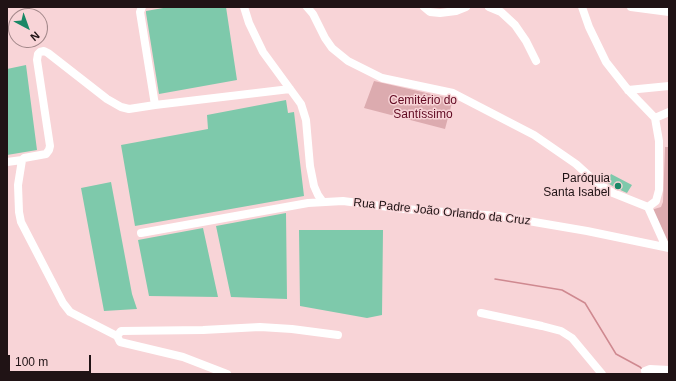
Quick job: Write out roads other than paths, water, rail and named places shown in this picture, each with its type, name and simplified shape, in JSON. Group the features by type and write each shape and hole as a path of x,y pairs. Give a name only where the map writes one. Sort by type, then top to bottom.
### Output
{"street":[{"path":"142,7 140,12 156,105"},
{"path":"244,7 249,23 263,52 301,104 306,120 310,166 318,195 323,202"},
{"path":"307,7 313,14 325,38 332,48 348,61 382,78 453,93 534,135 576,164 597,183 613,193 648,208 668,248"},
{"path":"428,9 447,12 466,7"},
{"path":"490,7 501,12 515,25 526,41 536,61"},
{"path":"582,7 600,52 606,62 628,90 656,118 659,141 659,190 656,200 648,208"},
{"path":"631,7 669,12"},
{"path":"7,162 22,160 28,157 43,156 48,153 49,150 37,60 40,52 44,51 48,53 107,99 120,107 129,109 290,89"},
{"path":"628,90 669,86"},
{"path":"656,118 669,112"},
{"path":"22,160 18,185 21,222 63,303 70,312 117,336 120,342 183,357 227,374"},
{"name":"Rua Padre João Orlando da Cruz","path":"141,233 308,203 343,201 404,209 499,216 587,231 668,248"},
{"path":"481,313 561,331 572,338 602,374"},
{"path":"117,336 121,331 203,330 260,327 292,329 338,335"},
{"path":"645,370 669,370"}],"waterway":[{"path":"495,279 562,290 585,303 616,354 643,370"}],"place":[{"name":"Paróquia Santa Isabel","path":"618,186"}],"park label":[{"name":"Cemitério do Santíssimo","path":"423,108"}]}
